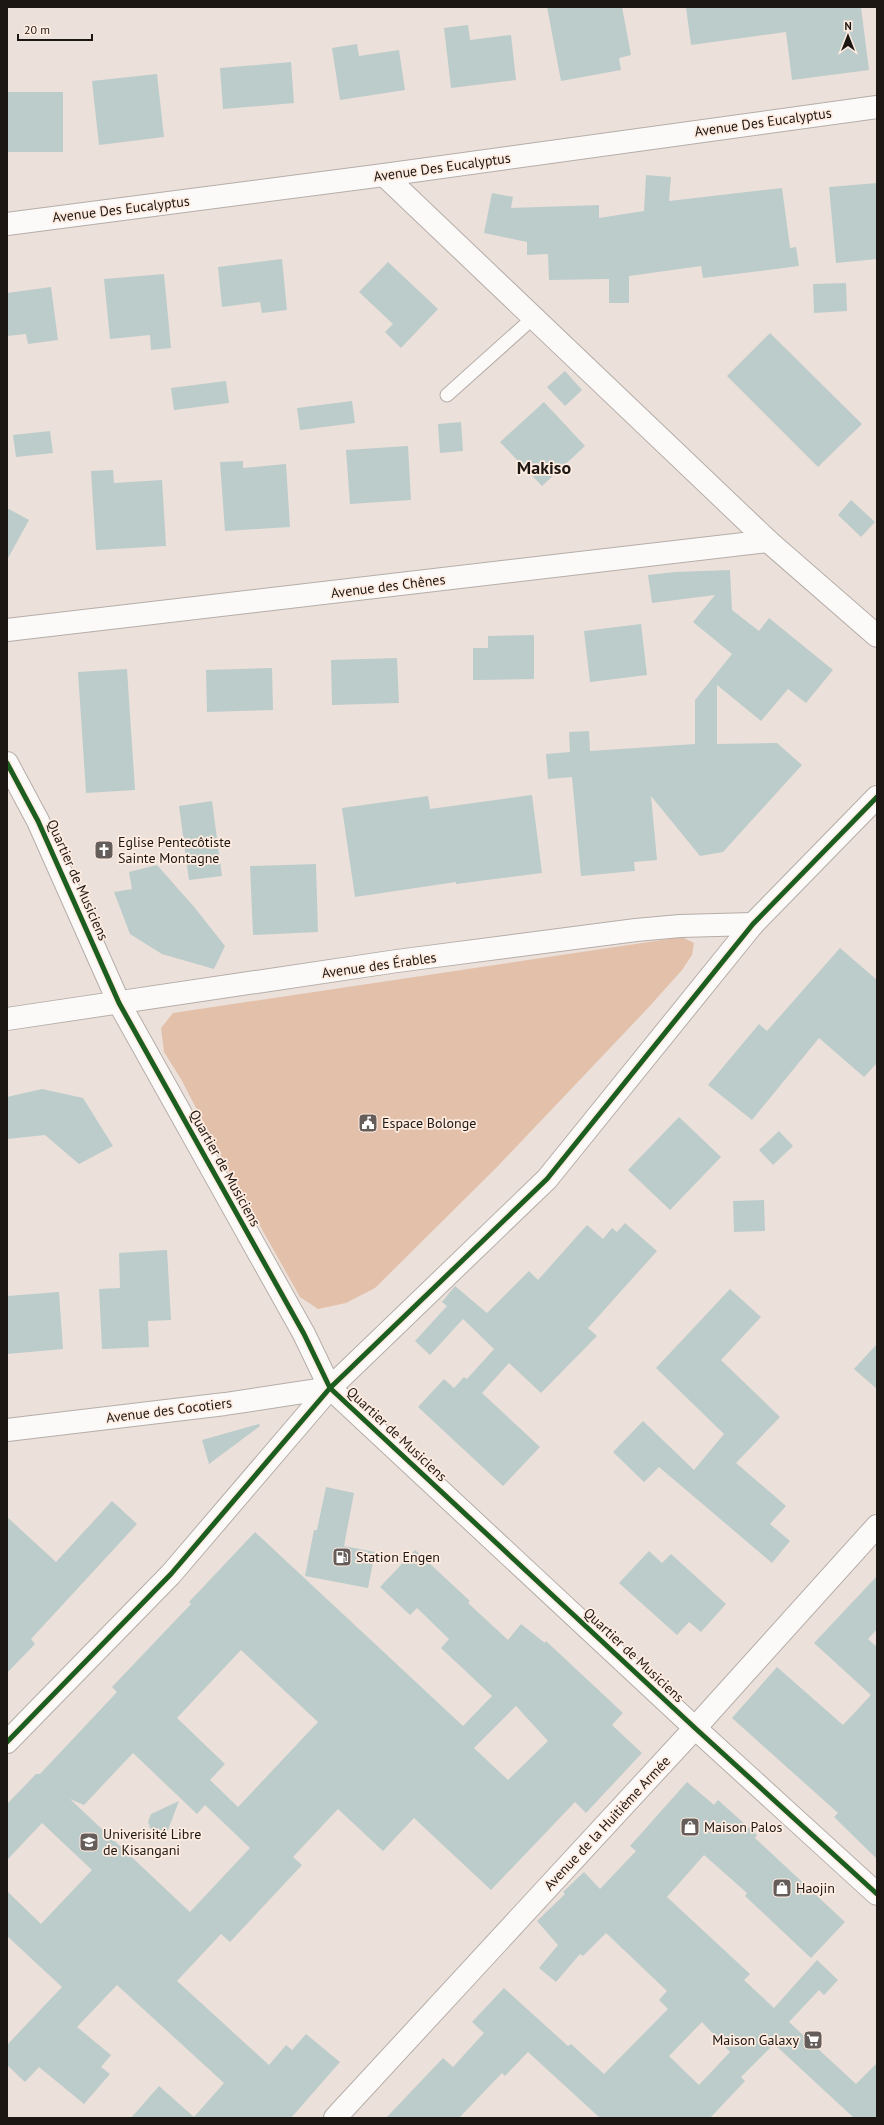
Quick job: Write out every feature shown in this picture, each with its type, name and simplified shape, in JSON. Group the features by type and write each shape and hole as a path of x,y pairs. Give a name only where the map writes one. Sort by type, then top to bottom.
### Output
{"street":[{"name":"Avenue Des Eucalyptus","path":"7,224 384,175 877,107"},
{"path":"384,175 768,541 877,636"},
{"name":"Avenue des Chênes","path":"7,630 768,541"},
{"name":"Quartier de Musiciens","path":"7,763 38,821 119,1003 304,1334 330,1388 695,1728 877,1894"},
{"path":"7,1742 171,1574 330,1388 546,1179 753,924 877,797"},
{"name":"Avenue des Érables","path":"7,1019 398,961 636,930 680,926 753,924"},
{"name":"Avenue des Cocotiers","path":"7,1430 226,1404 330,1388"},
{"name":"Avenue de la Huitième Armée","path":"335,2118 695,1728 877,1526"}],"lane":[{"path":"447,395 533,318"}],"shaded area":[{"path":"682,937 694,943 692,955 682,970 648,1008 498,1166 375,1288 346,1303 318,1309 300,1297 224,1162 181,1079 164,1052 161,1028 173,1013"}],"building":[{"path":"547,7 622,7 631,55 619,58 621,70 561,81"},
{"path":"686,7 861,7 869,70 792,80 786,32 691,45"},
{"path":"468,25 470,40 511,35 516,80 451,88 444,28"},
{"path":"357,44 359,56 399,50 405,90 340,100 332,48"},
{"path":"291,62 294,103 223,109 220,68"},
{"path":"157,74 164,137 99,145 92,81"},
{"path":"7,92 63,92 63,152 7,152"},
{"path":"646,175 671,177 669,201 782,188 790,248 796,247 799,266 703,278 701,266 629,276 629,303 609,303 609,279 549,280 548,254 527,255 527,242 484,233 492,193 513,197 511,208 599,205 599,218 644,211"},
{"path":"877,183 877,259 836,263 829,187"},
{"path":"282,259 287,310 262,313 260,302 222,307 218,267"},
{"path":"388,262 438,309 401,348 385,332 393,324 359,292"},
{"path":"164,274 171,348 151,350 150,335 110,339 104,279"},
{"path":"846,283 847,311 814,313 813,284"},
{"path":"51,287 58,340 28,344 26,334 7,336 7,293"},
{"path":"770,333 862,424 818,467 727,376"},
{"path":"565,371 582,390 565,406 547,387"},
{"path":"226,381 229,403 174,410 171,388"},
{"path":"352,401 355,423 300,430 297,408"},
{"path":"544,402 585,446 542,486 500,442"},
{"path":"461,422 463,451 440,453 438,424"},
{"path":"50,431 53,453 16,457 13,435"},
{"path":"408,446 411,500 350,504 346,450"},
{"path":"243,461 243,468 286,464 290,527 225,531 220,462"},
{"path":"113,470 114,483 162,480 166,546 96,550 91,471"},
{"path":"851,500 875,522 861,537 838,515"},
{"path":"7,508 29,520 7,560"},
{"path":"730,570 732,610 759,631 769,618 833,670 806,703 788,689 761,721 717,685 717,744 777,743 802,765 723,852 700,856 651,796 657,860 634,862 635,871 581,876 572,777 548,779 546,754 570,752 569,732 589,731 590,751 695,744 695,700 732,654 693,622 715,595 652,603 648,575 675,572"},
{"path":"641,624 647,675 590,682 584,631"},
{"path":"534,635 534,679 473,680 473,648 488,648 488,636"},
{"path":"397,658 399,703 332,705 331,660"},
{"path":"272,668 273,710 207,712 206,670"},
{"path":"127,669 135,790 86,793 78,672"},
{"path":"532,795 542,873 456,884 456,882 355,897 342,808 428,796 430,809"},
{"path":"212,801 222,876 189,880 179,806"},
{"path":"316,864 318,932 253,935 250,866"},
{"path":"157,865 195,908 225,946 214,969 162,954 130,934 114,892 132,889 129,872"},
{"path":"840,948 877,980 877,1063 864,1077 819,1038 752,1120 708,1085 759,1024 767,1031"},
{"path":"42,1089 83,1098 113,1146 79,1164 45,1135 7,1139 7,1097"},
{"path":"679,1117 721,1157 670,1210 628,1170"},
{"path":"779,1131 793,1146 773,1165 759,1150"},
{"path":"764,1200 765,1231 734,1232 733,1201"},
{"path":"625,1223 657,1251 588,1328 597,1336 541,1393 509,1363 482,1393 540,1447 503,1486 418,1407 444,1379 454,1388 464,1377 467,1379 494,1349 463,1319 430,1355 415,1341 447,1306 442,1302 455,1286 487,1313 529,1271 538,1280 587,1225 603,1239 612,1228 617,1232"},
{"path":"167,1250 171,1320 148,1321 149,1347 102,1349 99,1289 120,1288 119,1253"},
{"path":"730,1289 761,1317 721,1360 780,1417 736,1463 786,1506 770,1524 790,1541 772,1563 659,1467 644,1482 613,1452 643,1421 694,1470 724,1434 656,1368"},
{"path":"59,1292 63,1349 7,1354 7,1296"},
{"path":"877,1344 877,1389 854,1369"},
{"path":"259,1424 260,1426 209,1464 202,1440"},
{"path":"326,1487 354,1493 344,1546 375,1552 368,1588 305,1576 314,1530 317,1530"},
{"path":"112,1501 137,1524 31,1639 35,1644 7,1673 7,1517 56,1562"},
{"path":"255,1532 463,1726 492,1696 441,1648 449,1639 417,1608 410,1615 380,1587 415,1550 470,1601 468,1603 508,1640 521,1624 545,1643 546,1641 623,1713 612,1725 642,1753 586,1813 575,1802 491,1890 414,1818 383,1851 338,1809 293,1857 302,1865 230,1942 221,1934 177,1981 269,2065 286,2045 292,2050 306,2034 340,2062 291,2118 131,2118 159,2086 194,2117 224,2083 117,1985 77,2027 111,2055 101,2067 110,2074 84,2104 39,2067 25,2082 7,2065 7,2045 62,1987 7,1936 7,1891 41,1924 92,1870 42,1823 7,1860 7,1804 36,1774 40,1774 117,1692 112,1687 191,1604 189,1602","holes":["241,1650 318,1722 238,1807 210,1780 225,1764 177,1718","516,1706 548,1741 508,1780 474,1748","133,1753 197,1814 205,1805 250,1848 190,1912 70,1799 84,1805"]},
{"path":"649,1551 662,1563 671,1554 726,1604 701,1632 689,1622 677,1635 619,1583"},
{"path":"877,1576 877,1629 868,1639 877,1647 877,1859 834,1817 838,1813 732,1718 777,1667 843,1725 871,1695 814,1643"},
{"path":"687,1782 714,1805 718,1800 757,1835 755,1838 845,1922 811,1958 745,1896 747,1893 704,1855 667,1897 750,1974 744,1980 774,2008 817,1960 838,1980 824,1995 819,1990 789,2022 856,2084 877,2063 877,2118 854,2118 774,2044 741,2077 745,2081 710,2118 600,2118 528,2052 505,2076 502,2073 459,2118 386,2118 443,2058 453,2067 484,2033 472,2022 504,1988 568,2046 571,2044 604,2074 668,2009 659,2000 667,1991 606,1933 583,1956 580,1954 556,1982 539,1968 558,1945 537,1921 565,1894 563,1892 584,1872 600,1889 636,1851 630,1846","holes":["702,2022 730,2052 699,2085 669,2056"]},
{"path":"179,1801 168,1830 160,1833 151,1830 148,1822 151,1814"}],"cycle path":[{"path":"7,763 38,821 119,1003 304,1334 330,1388 695,1728 877,1894"},
{"path":"7,1742 171,1574 330,1388 547,1179 753,924 877,797"}],"place":[{"name":"Eglise Pentecôtiste Sainte Montagne","path":"104,850"},
{"name":"Espace Bolonge","path":"368,1123"},
{"name":"Station Engen","path":"342,1557"},
{"name":"Maison Palos","path":"690,1827"},
{"name":"Univerisité Libre de Kisangani","path":"89,1842"},
{"name":"Haojin","path":"782,1888"},
{"name":"Maison Galaxy","path":"813,2040"}],"district":[{"name":"Makiso","path":"544,468"}]}
